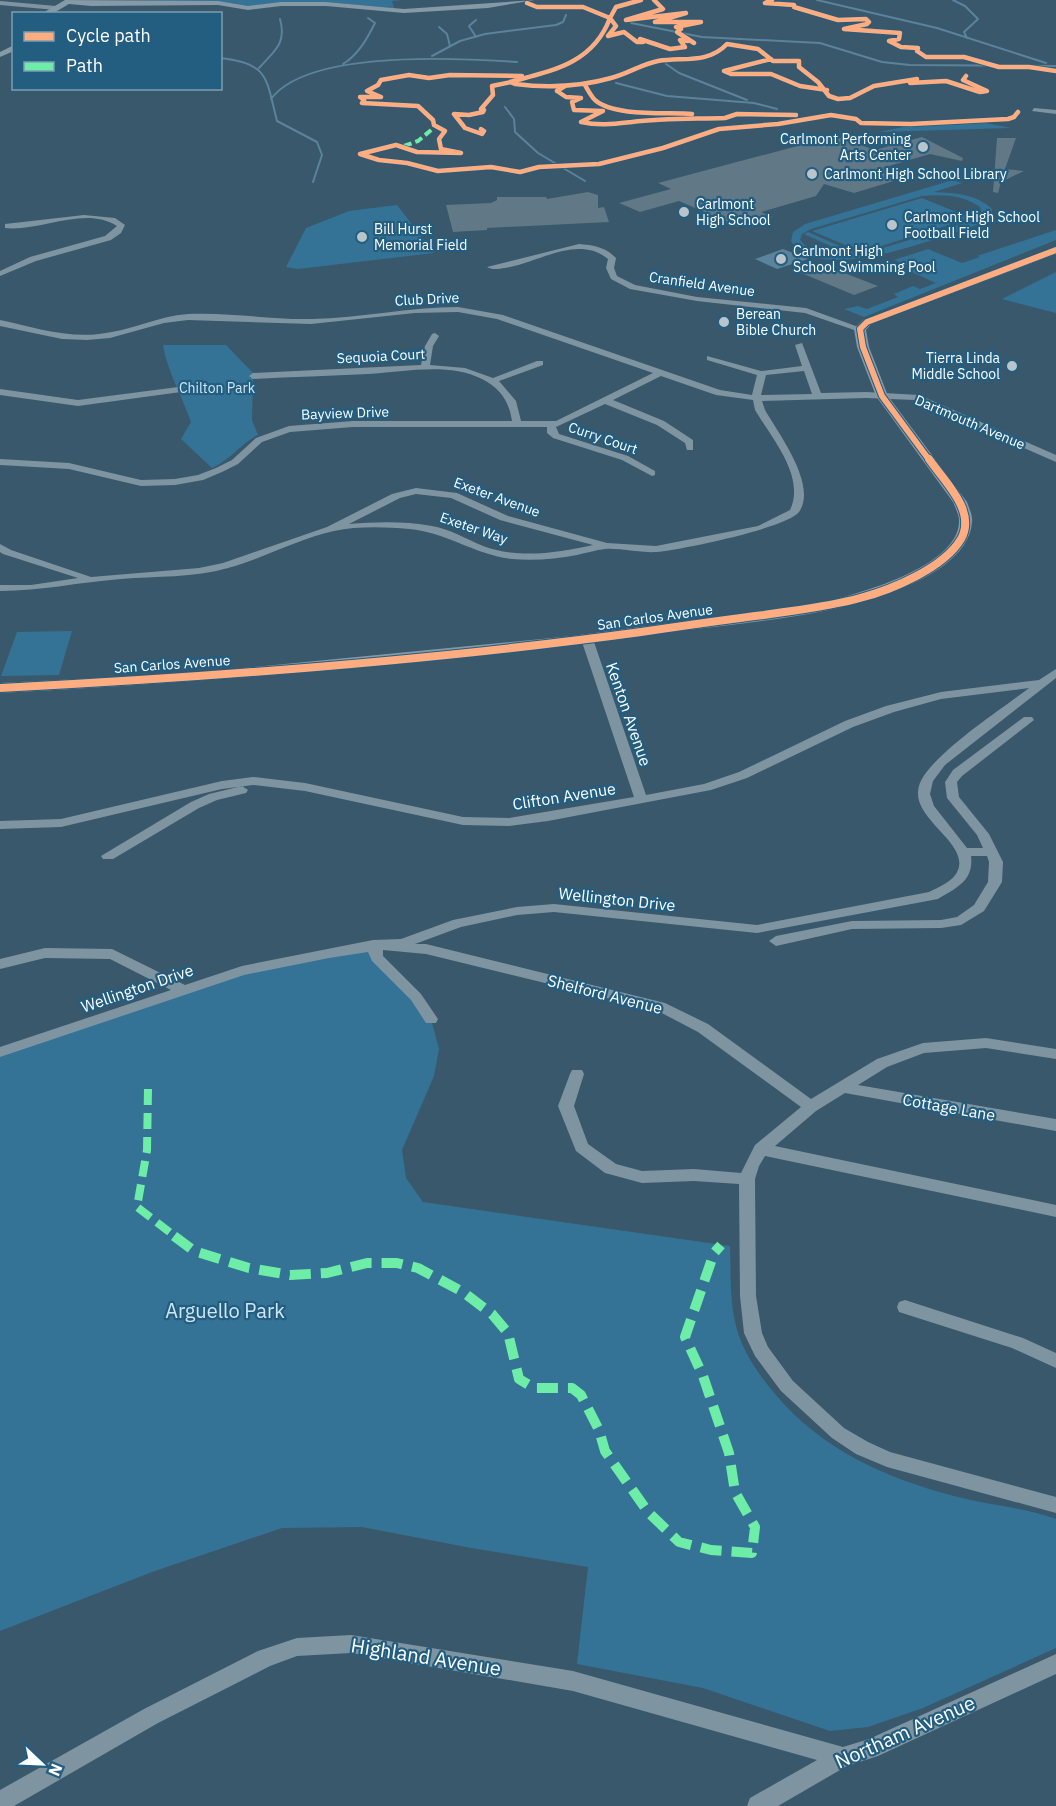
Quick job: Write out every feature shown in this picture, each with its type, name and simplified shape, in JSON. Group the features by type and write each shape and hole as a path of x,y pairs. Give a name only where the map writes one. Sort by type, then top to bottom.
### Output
{"main road":[{"path":"49,12 70,1 91,4 218,3 248,8 281,4 326,4 414,11 531,0"},
{"path":"861,329 867,322 1056,250"},
{"name":"San Carlos Avenue","path":"0,688 192,678 588,639 820,607 861,598 897,585 940,562 961,539 966,520 960,502 882,396 863,347 861,329"}],"street":[{"path":"0,3 56,8"},
{"path":"1034,110 1056,112"},
{"path":"0,274 33,259 108,238 118,231 121,225 110,219 88,217 8,226"},
{"name":"Cranfield Avenue","path":"491,267 519,263 567,247 595,249 604,251 612,258 610,268 614,277 633,286 697,299 806,311 861,329"},
{"name":"Club Drive","path":"0,323 86,338 110,334 151,322 189,317 314,322 432,309 464,310 500,317 715,392 757,398 882,396"},
{"path":"424,366 429,346 435,336"},
{"path":"799,345 818,396"},
{"path":"710,358 762,374 773,370 806,368"},
{"path":"492,381 540,363"},
{"name":"Sequoia Court","path":"253,376 424,366 461,371 492,381 511,398 517,424"},
{"name":"Bayview Drive","path":"0,462 58,465 91,470 132,482 165,484 190,480 219,471 235,462 259,440 280,431 300,427 353,424 551,425 564,422 606,402 660,373"},
{"path":"757,398 756,393 762,374"},
{"path":"0,392 78,403 178,390"},
{"name":"Dartmouth Avenue","path":"882,396 915,397 1056,459"},
{"name":"Exeter Avenue","path":"0,588 31,588 92,580 199,571 225,566 331,529 396,496 428,491 453,495 511,520 607,546 660,549 761,528 794,512 799,497 798,477 760,410 757,398"},
{"path":"606,402 657,420 688,439 691,444 690,448"},
{"name":"Curry Court","path":"551,425 556,436 625,458 652,473"},
{"name":"Exeter Way","path":"331,529 393,525 430,528 448,533 483,549 518,556 556,556 607,546"},
{"path":"0,547 7,552 92,580"},
{"name":"Kenton Avenue","path":"588,639 641,799"},
{"path":"991,852 962,852 960,844 927,807 923,795 927,780 941,762 1052,674"},
{"name":"Clifton Avenue","path":"0,825 61,823 222,785 254,781 270,781 463,821 509,822 548,817 707,787 744,776 849,724 890,709 941,696 994,688 1028,687 1052,674"},
{"path":"776,941 852,925 941,924 961,921 980,908 995,882 996,862 983,834 953,798 951,782 957,773 1029,720"},
{"path":"108,856 213,797 270,781"},
{"name":"Wellington Drive","path":"0,1052 242,971 373,945 403,943 458,923 517,911 554,908 723,927 757,928 933,896 949,889 962,876 965,863 962,852"},
{"path":"373,945 377,958 416,997 431,1019"},
{"name":"Shelford Avenue","path":"373,945 426,949 660,1006 703,1028 810,1107"},
{"path":"0,964 45,953 112,954 183,990"},
{"path":"1056,1053 986,1043 923,1048 882,1063 810,1107 761,1149 747,1179 748,1296 753,1332 772,1368 787,1386 838,1433 861,1448 887,1460 1056,1505"},
{"path":"577,1074 566,1107 582,1147 611,1169 642,1177 694,1175 747,1179"},
{"name":"Cottage Lane","path":"842,1087 1056,1125"},
{"path":"761,1149 1056,1211"},
{"path":"905,1306 1017,1343 1056,1361"},
{"name":"Highland Avenue","path":"0,1802 151,1716 256,1662 297,1647 351,1644 573,1681 843,1757"},
{"name":"Northam Avenue","path":"758,1806 843,1757 871,1749 1056,1664"}],"green space":[{"path":"131,0 403,0 392,1 394,8 325,2 252,7 229,3"},
{"path":"927,122 980,122 1011,128 879,132"},
{"path":"953,180 962,183 934,192 972,197 992,209 992,215 980,224 910,247 853,259 827,259 806,254 791,241 793,232 805,224","holes":["944,195 967,200 980,207 982,214 971,221 860,255 808,232 804,234 853,256 817,252 800,240 802,234 811,229 922,196"]},
{"name":"Carlmont High School Football Field","path":"922,198 971,218 862,252 812,231"},
{"name":"Bill Hurst Memorial Field","path":"397,205 434,253 298,269 286,267 306,228 349,211"},
{"path":"1056,230 1056,240 864,317 844,309 858,306 867,309 898,297 894,294 913,286 920,289 936,283 907,270 911,267 894,260 928,249 962,263"},
{"path":"1056,272 1056,313 1002,299"},
{"name":"Chilton Park","path":"163,345 226,345 253,373 252,420 258,435 212,468 181,439 191,422 171,374"},
{"path":"72,631 59,675 1,676 17,632"},
{"name":"Arguello Park","path":"373,945 431,1019 439,1049 434,1076 402,1150 406,1178 423,1202 730,1246 732,1303 742,1344 769,1387 813,1431 856,1459 903,1480 954,1496 1056,1519 1056,1648 923,1708 868,1727 830,1731 703,1688 577,1664 588,1567 362,1527 282,1528 152,1572 0,1631 0,1052 138,1005 231,977"}],"shaded area":[{"name":"Carlmont High School Swimming Pool","path":"783,249 808,259 777,269 755,259"}],"building":[{"path":"835,136 875,150 922,137 963,158 962,161 930,154 882,168 907,177 854,193 824,184 816,196 761,212 773,217 739,227 679,201 640,212 619,203 671,189 658,183"},
{"path":"997,138 1016,138 1005,169 1024,171 1001,182 998,193 993,192"},
{"path":"588,192 598,195 598,208 604,207 609,222 487,228 487,230 453,232 446,205 491,203 497,200 497,197 546,197 547,199"},
{"path":"817,266 834,272 839,271 878,286 854,295 799,272"}],"waterway":[{"path":"817,0 937,28 967,38"},
{"path":"953,0 965,6 978,19 964,32 967,38"},
{"path":"476,37 556,25 563,22 566,15"},
{"path":"343,64 358,51 372,29 375,23 368,18"},
{"path":"259,68 278,46 282,35 280,19"},
{"path":"476,20 469,26 476,37"},
{"path":"631,23 702,37 820,43 882,62 910,65 1056,66"},
{"path":"439,27 447,34 450,46"},
{"path":"432,56 460,41 476,37"},
{"path":"967,38 1046,63"},
{"path":"222,58 236,60 257,69 267,83 271,99"},
{"path":"271,99 290,83 317,72 350,64 423,59 517,62"},
{"path":"666,64 679,73 747,100"},
{"path":"616,83 667,96 754,103 777,109"},
{"path":"271,99 277,121 317,142 322,155 313,182"},
{"path":"505,107 514,119 515,132 538,153 585,181"}],"marked path":[{"path":"404,146 418,141 436,126"},
{"path":"148,1089 147,1150 137,1207 194,1251 249,1268 290,1275 327,1273 367,1263 397,1263 418,1268 463,1292 492,1314 508,1333 519,1379 534,1388 572,1388 581,1395 599,1430 605,1451 648,1512 679,1542 711,1550 752,1553 755,1527 735,1492 729,1453 703,1376 685,1337 714,1253 721,1245"}],"cycle path":[{"path":"641,0 616,7 610,18 616,26 608,36 624,32 637,42 643,42 640,39 645,39 670,49 685,47 680,40 688,41"},
{"path":"654,0 663,9 626,20 686,13 655,22 701,22 676,27 681,29 677,32 694,43"},
{"path":"772,0 765,3 794,5 794,7 838,20 866,19 869,22 867,24 844,29 900,33 899,39 889,41 901,47 918,48 917,51 926,57 964,57 999,67 1029,67 1056,71"},
{"path":"527,3 537,7 583,7 610,18 601,34 574,61 556,70 510,82 515,84 557,86 597,82 655,62 705,58 721,51 727,44 758,49 773,61 799,61 799,67 818,82 829,96 838,99 850,98 874,86 917,79"},
{"path":"771,59 724,71 731,74 771,74 800,86 827,90"},
{"path":"522,76 450,75 429,78 409,75 381,80 378,85 367,91 381,97 360,97 364,100 362,103 418,106 433,120 434,125 445,131 439,139 441,149 461,153 417,152 396,145 360,154 379,160 407,163 438,171 491,167 520,172 539,167 599,164 663,148 719,129 778,124 831,115 856,119 861,123 911,124 1008,119 1014,117 1018,112"},
{"path":"910,83 946,81 980,92 987,91 963,80 966,76"},
{"path":"481,129 484,131 482,134 469,130 454,114 469,115 483,112 484,110 481,109 493,95 492,86 511,82"},
{"path":"585,85 594,99 609,107 632,111 692,114"},
{"path":"565,86 557,91 566,97 581,98 572,102 574,110 603,111 581,122 593,124 612,125 631,122 725,118 737,114 796,115"},
{"path":"0,688 192,678 572,641 820,607 861,598 897,585 940,562 961,539 966,520 960,502 882,396 863,347 860,329 867,322 1056,250"}],"place":[{"name":"Carlmont Performing Arts Center","path":"923,147"},
{"name":"Carlmont High School Library","path":"812,174"},
{"name":"Carlmont High School","path":"684,212"},
{"name":"Carlmont High School Football Field","path":"892,225"},
{"name":"Bill Hurst Memorial Field","path":"362,237"},
{"name":"Carlmont High School Swimming Pool","path":"781,259"},
{"name":"Berean Bible Church","path":"724,322"},
{"name":"Tierra Linda Middle School","path":"1012,366"}]}
